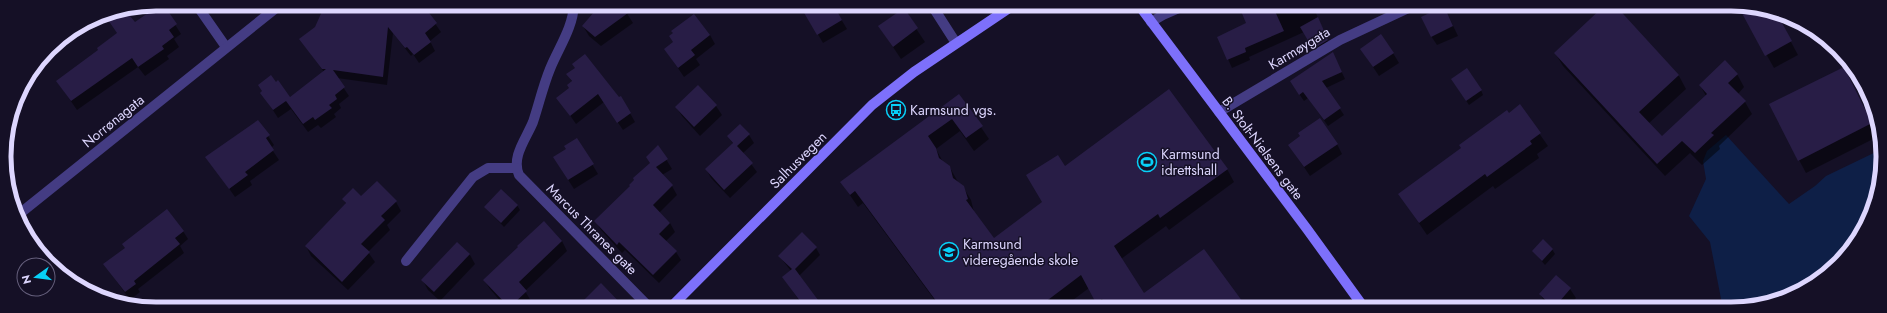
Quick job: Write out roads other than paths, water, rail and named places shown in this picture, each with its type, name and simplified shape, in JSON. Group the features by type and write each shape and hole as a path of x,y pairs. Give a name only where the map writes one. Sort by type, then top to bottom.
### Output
{"main road":[{"name":"Salhusvegen","path":"676,302 872,105 914,72 1005,11"},
{"name":"B. Stolt-Nielsens gate","path":"1143,11 1360,302"}],"street":[{"path":"201,11 226,47"},
{"name":"Norrønagata","path":"22,212 272,11"},
{"path":"406,261 473,177 488,168 516,168 516,158 532,122 549,71 574,17 574,11"},
{"path":"935,11 956,43"},
{"path":"1151,22 1172,11"},
{"name":"Karmøygata","path":"1219,112 1340,40 1402,11"},
{"name":"Marcus Thranes gate","path":"516,168 519,175 644,302"}],"water":[{"path":"1726,135 1789,204 1815,186 1826,176 1876,152 1875,175 1865,212 1857,229 1840,252 1819,272 1795,287 1768,297 1740,302 1722,302 1710,242 1689,216 1706,179 1703,161 1707,151"}],"place":[{"name":"Karmsund vgs.","path":"896,110"},
{"name":"Karmsund idrettshall","path":"1147,162"},
{"name":"Karmsund videregående skole","path":"949,252"}]}
